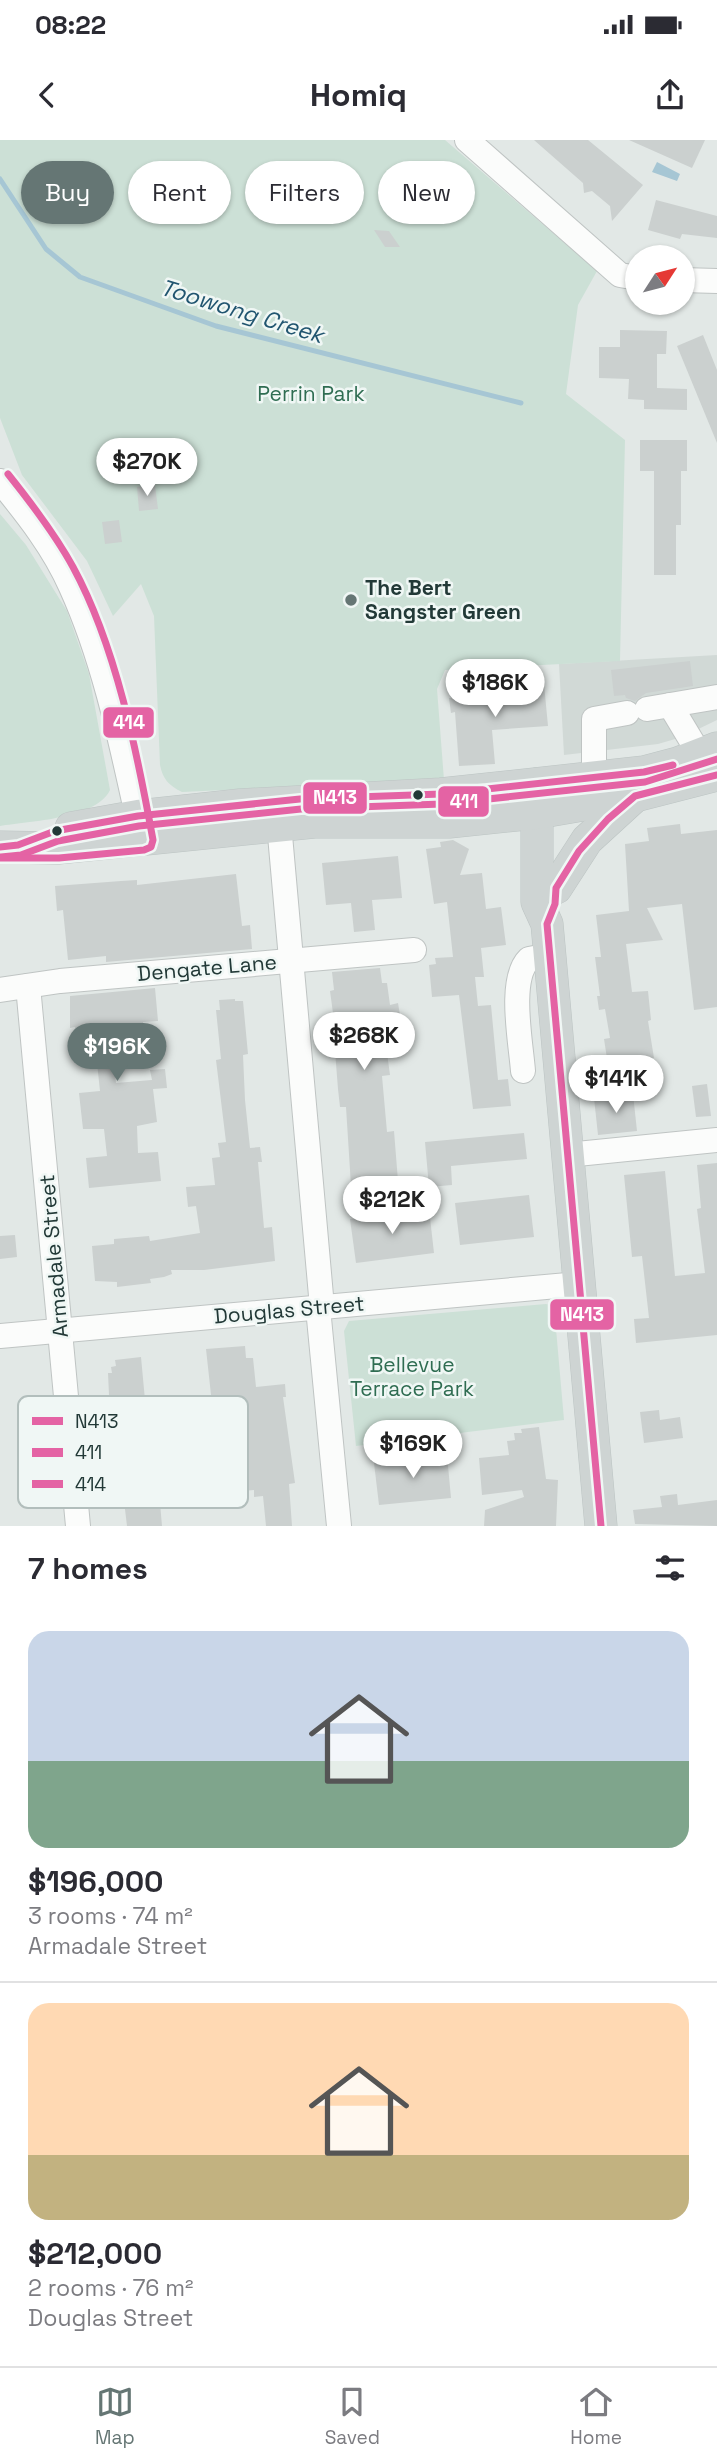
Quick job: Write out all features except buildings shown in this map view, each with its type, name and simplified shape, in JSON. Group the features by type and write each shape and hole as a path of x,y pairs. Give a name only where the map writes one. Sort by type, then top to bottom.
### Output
{"main road":[{"path":"9,846 55,831 449,822 493,817 594,778 711,760"},
{"path":"601,1526 547,924 537,902 546,881 635,796 711,760"},
{"path":"140,828 300,799 635,796"},
{"path":"546,797 546,881"},
{"path":"493,817 546,881"}],"street":[{"path":"467,140 620,275 625,276"},
{"path":"695,280 717,281"},
{"path":"0,481 50,548 71,586 89,630 140,828"},
{"path":"594,778 594,719 717,697"},
{"path":"648,709 711,760"},
{"path":"279,824 339,1526"},
{"name":"Dengate Lane","path":"0,990 414,950"},
{"path":"523,1071 518,998 520,972 529,959 550,955"},
{"name":"Armadale Street","path":"27,986 66,1396"},
{"path":"567,1155 717,1140"},
{"name":"Douglas Street","path":"0,1336 579,1284"},
{"name":"Armadale Street","path":"76,1508 78,1526"}],"shaded area":[{"path":"717,655 717,720 682,737 658,744 564,755 559,664"}],"green space":[{"name":"Perrin Park","path":"0,140 445,140 469,161 378,161 378,224 475,224 475,166 597,271 578,305 566,394 625,440 620,661 445,670 437,689 444,780 182,792 165,778 160,765 154,616 141,584 113,616 87,561 22,475 0,418"},
{"path":"0,514 26,545 67,611 89,674 110,790 102,800 77,813 0,826"},
{"name":"Bellevue Terrace Park","path":"546,1304 554,1306 564,1420 356,1446 344,1331 349,1321"}],"water":[{"path":"657,162 680,174 677,181 652,172"}],"waterway":[{"name":"Toowong Creek","path":"0,179 46,249 80,277 216,326 521,403"}],"transit line":[{"name":"414","path":"0,858 59,858 144,850 151,847 153,840 123,700 88,598 73,567 43,519 8,474"},
{"name":"411","path":"1,857 21,855 58,841 139,826 301,809 442,804 645,782 717,759"},
{"name":"N413","path":"0,847 18,845 55,831 138,816 300,799 441,794 644,772 673,765"},
{"name":"N413","path":"601,1526 547,924 555,904 556,888 579,851 608,819 635,796 717,775"}],"place":[{"name":"The Bert Sangster Green","path":"351,600"}]}
